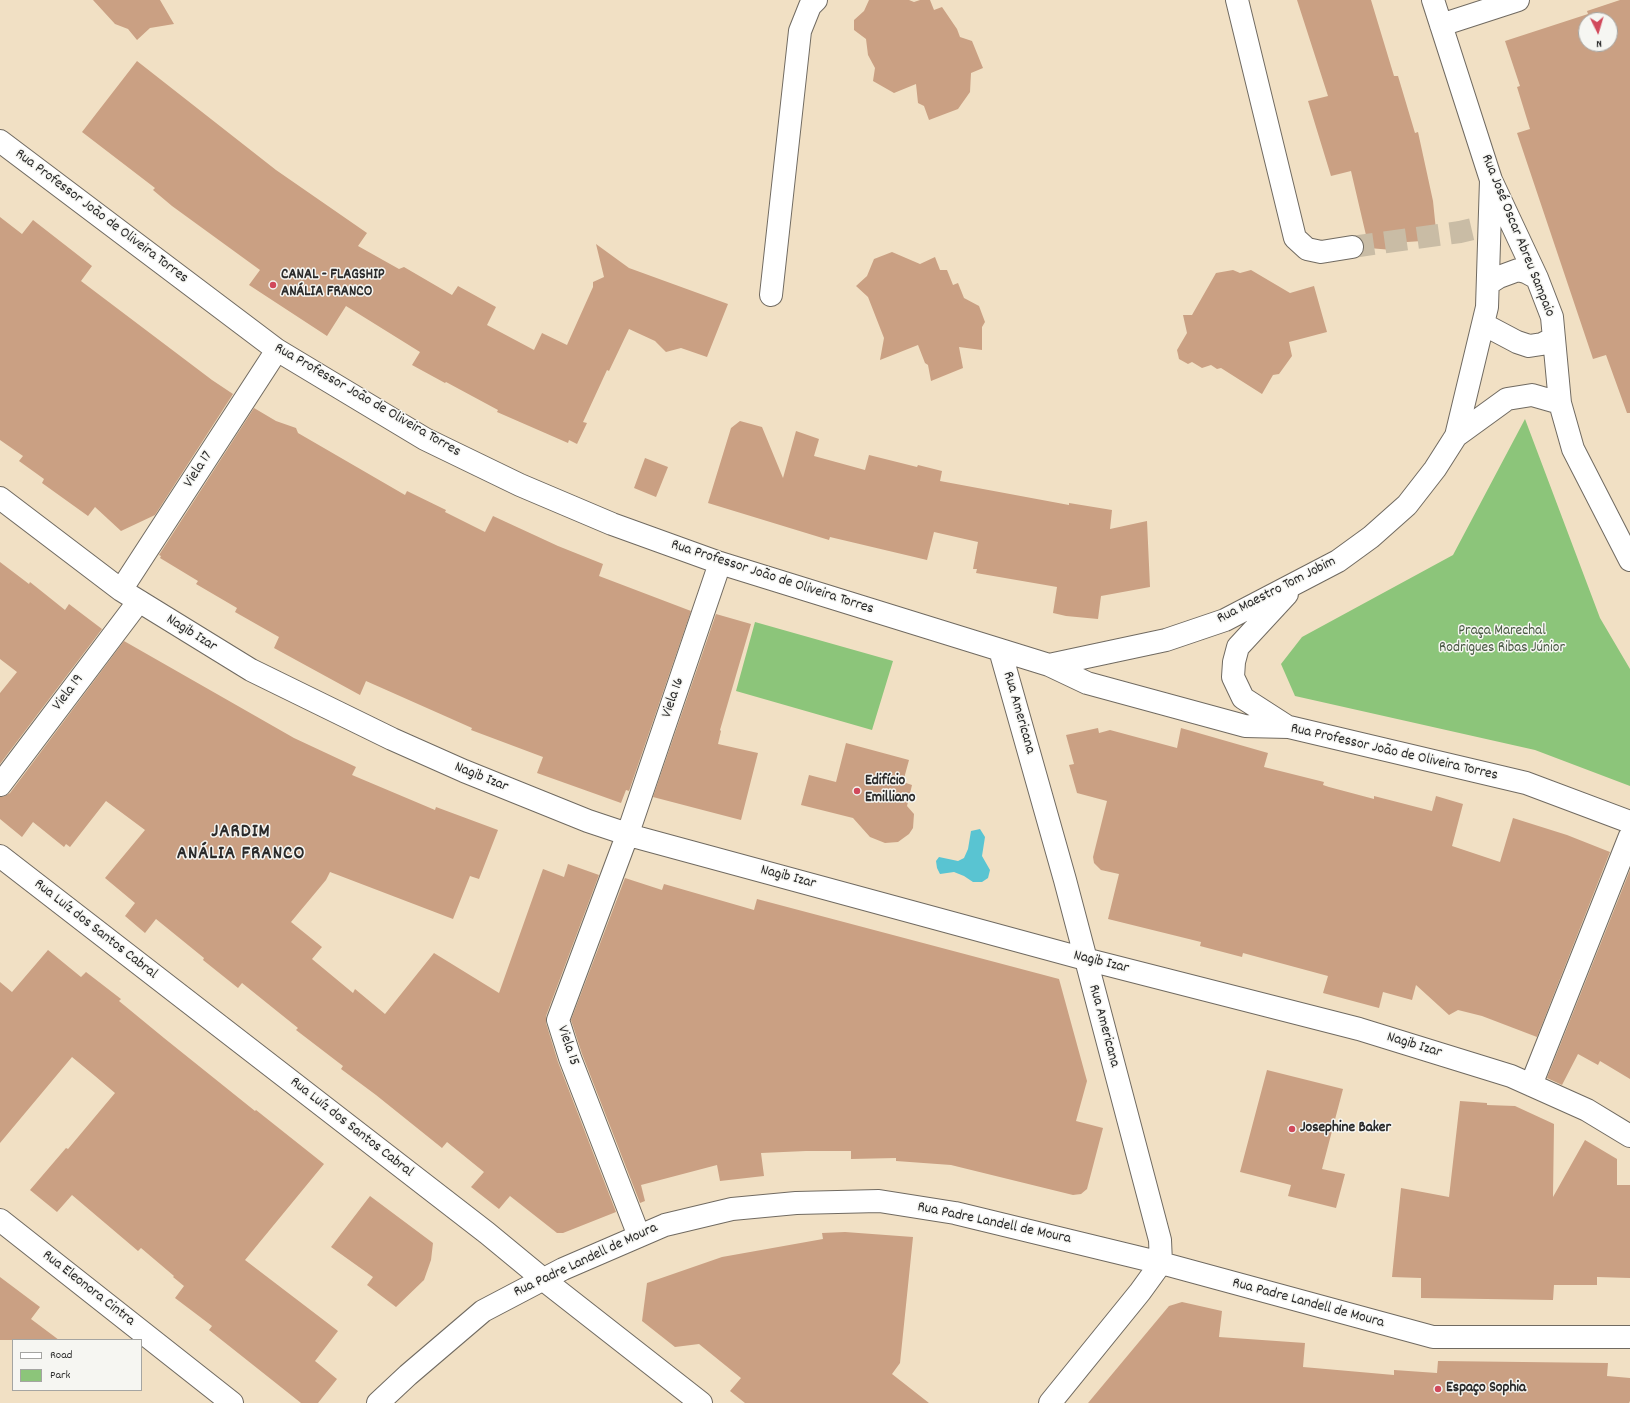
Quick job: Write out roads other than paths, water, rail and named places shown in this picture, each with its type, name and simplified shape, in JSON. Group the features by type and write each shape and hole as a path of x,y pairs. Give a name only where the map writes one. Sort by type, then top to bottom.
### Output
{"street":[{"path":"771,295 800,31 810,6 816,0"},
{"path":"1237,0 1295,238 1307,249 1321,252 1352,248"},
{"name":"Rua José Oscar Abreu Sampaio","path":"1433,0 1491,180 1537,278 1552,317 1560,404 1574,449 1628,549"},
{"path":"1440,25 1518,0"},
{"name":"Rua Professor João de Oliveira Torres","path":"0,141 277,350 426,439 520,485 612,524 720,563 1049,665 1087,684 1246,726 1289,727 1526,783 1630,822"},
{"name":"Rua Maestro Tom Jobim","path":"1049,665 1166,640 1224,620 1298,581 1338,562 1371,537 1407,505 1435,469 1456,436 1487,307 1491,180"},
{"path":"1488,284 1499,277 1518,270 1526,272 1537,278"},
{"path":"1483,324 1517,342 1529,346 1542,344 1554,338"},
{"name":"Viela 17","path":"130,595 277,350"},
{"name":"Rua Maestro Tom Jobim","path":"1456,436 1506,399 1532,395 1560,404"},
{"name":"Nagib Izar","path":"0,498 130,595 250,670 392,739 464,771 588,821 1085,959 1359,1028 1511,1076 1587,1110 1630,1136"},
{"name":"Viela 16","path":"628,833 720,563"},
{"path":"1289,727 1242,698 1233,677 1234,662 1238,647 1298,581"},
{"name":"Viela 19","path":"0,786 130,595"},
{"name":"Rua Americana","path":"1000,650 1065,880 1160,1240 1161,1264"},
{"name":"Viela 15","path":"628,833 558,1020 570,1058 639,1236"},
{"path":"1531,1085 1630,836"},
{"name":"Rua Luíz dos Santos Cabral","path":"0,856 481,1228 544,1280 701,1403"},
{"name":"Rua Padre Landell de Moura","path":"378,1403 408,1375 483,1311 588,1258 665,1225 732,1209 796,1203 879,1201 955,1213 1161,1264 1433,1337 1630,1337"},
{"name":"Rua Eleonora Cintra","path":"0,1220 232,1403"},
{"path":"1050,1403 1161,1264"}],"water":[{"path":"980,829 985,837 982,856 990,870 988,878 982,882 973,882 954,872 940,874 936,861 939,857 958,861 964,858 968,849 971,831"}],"tunnel":[{"path":"1352,247 1460,232 1490,225"}],"place":[{"name":"CANAL - FLAGSHIP ANÁLIA FRANCO","path":"273,285"},
{"name":"Edifício Emilliano","path":"857,791"},
{"name":"Josephine Baker","path":"1292,1129"},
{"name":"Espaço Sophia","path":"1438,1389"}],"district":[{"name":"JARDIM ANÁLIA FRANCO","path":"241,844"}],"park label":[{"name":"Praça Marechal Rodrigues Ribas Júnior","path":"1502,640"}]}
